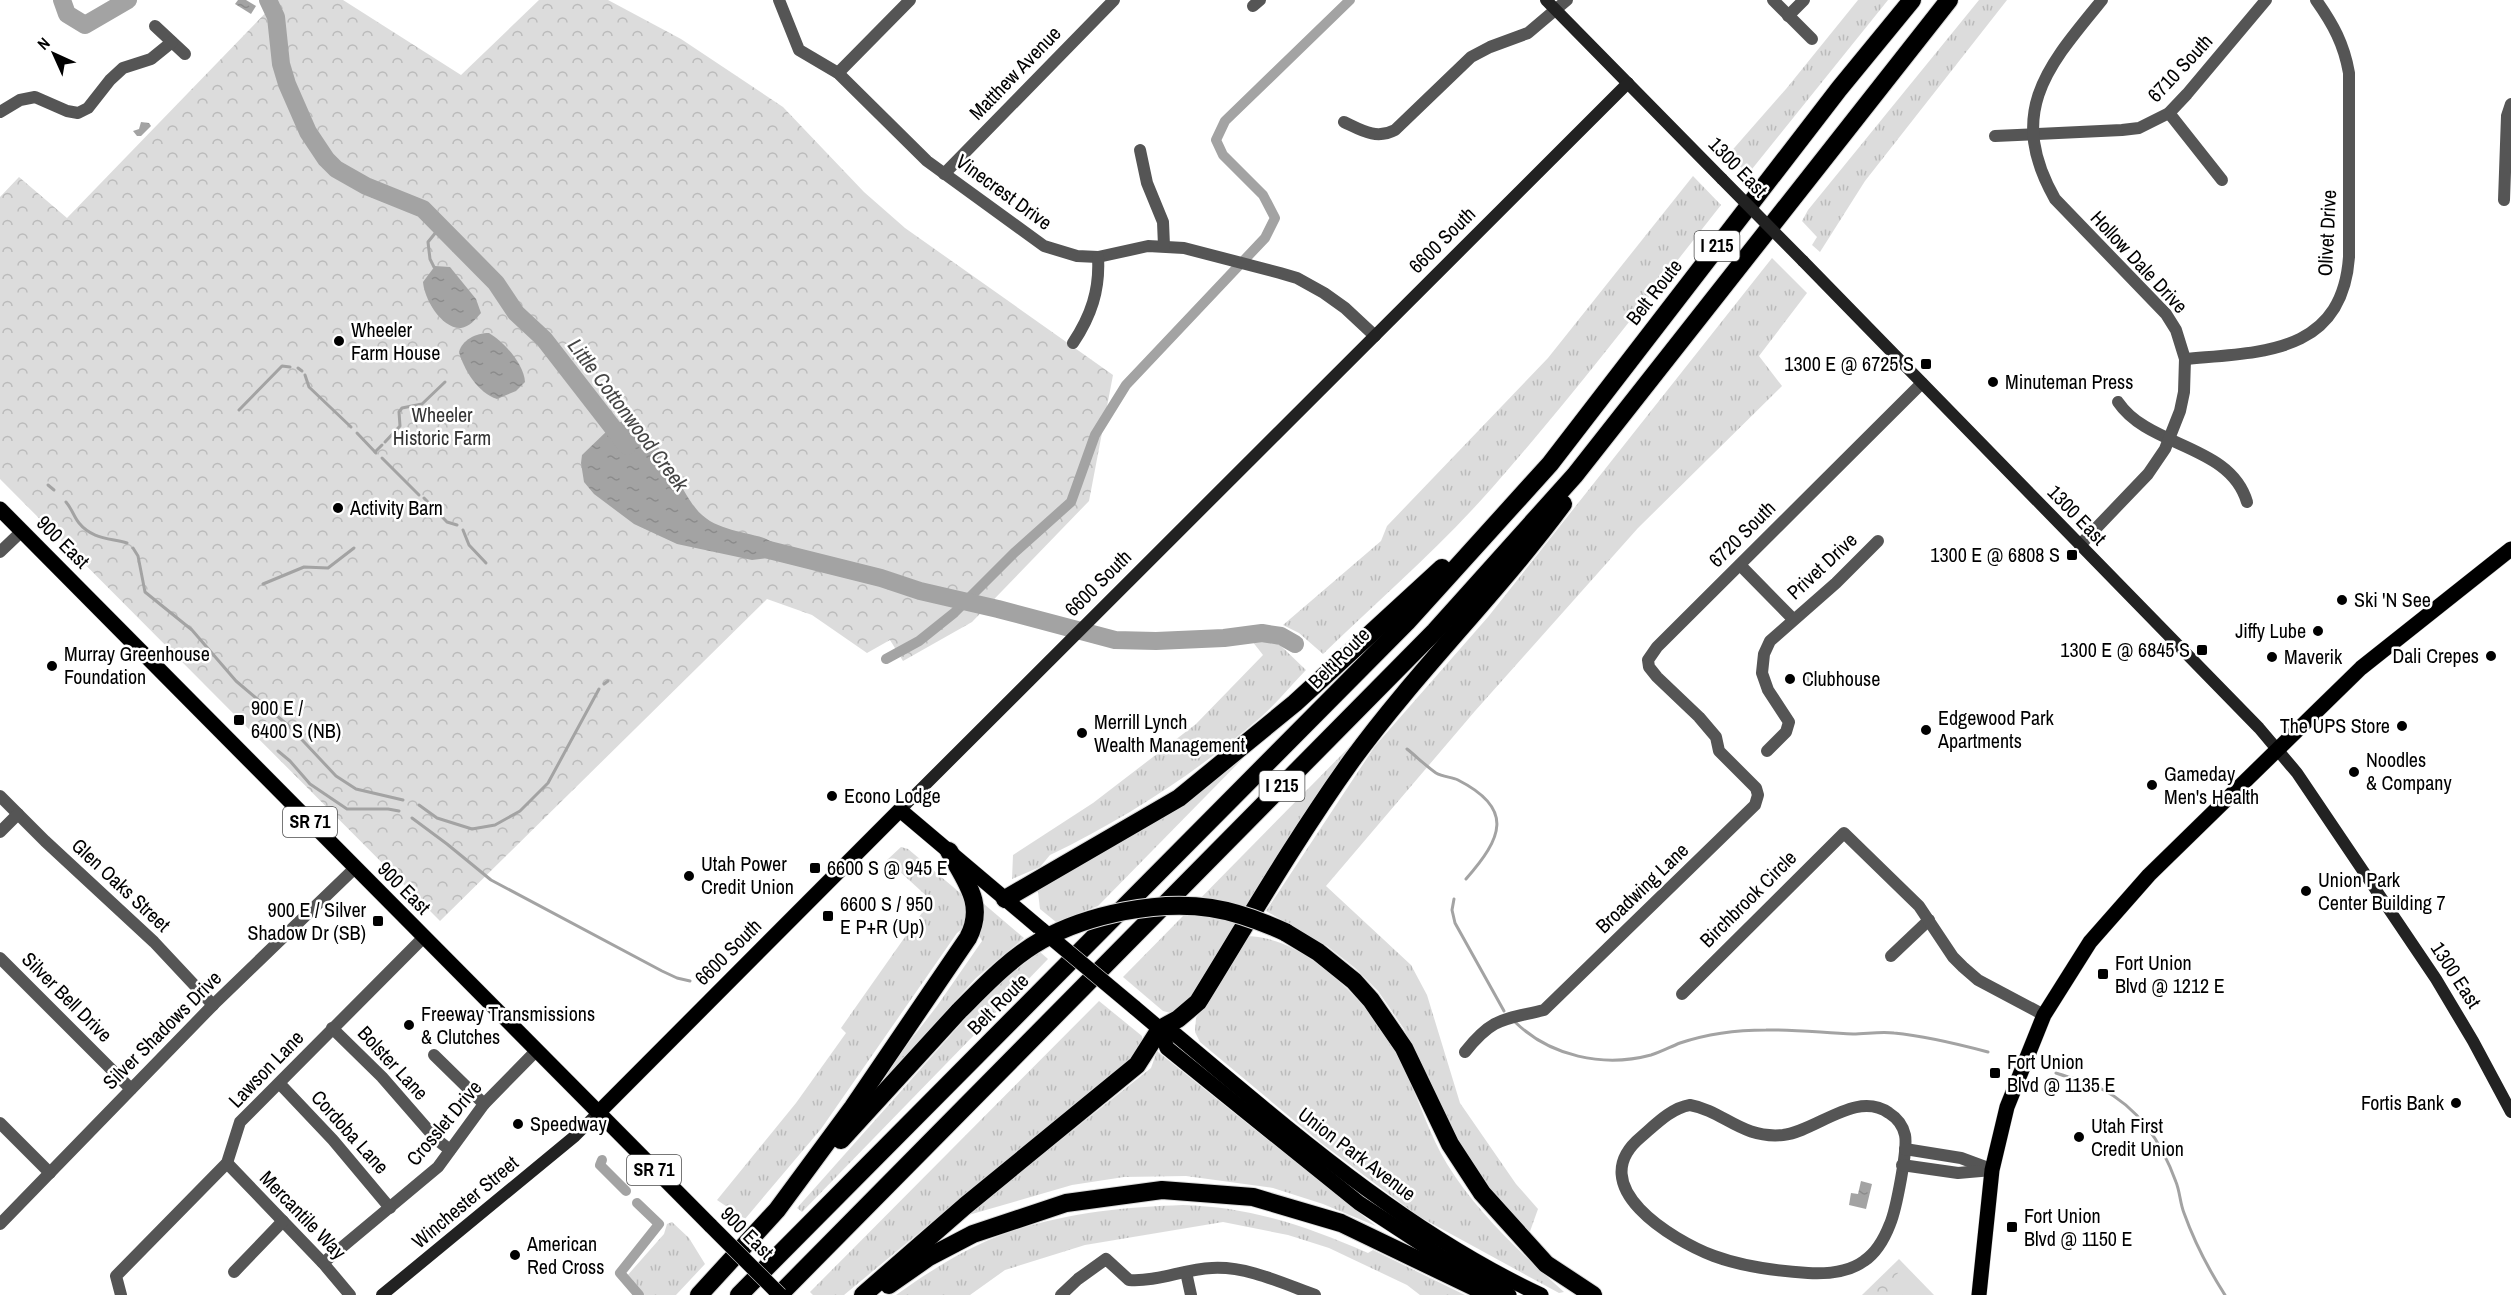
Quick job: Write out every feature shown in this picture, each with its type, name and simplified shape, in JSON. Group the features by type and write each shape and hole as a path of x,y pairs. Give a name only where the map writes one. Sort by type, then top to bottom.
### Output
{"highway":[{"name":"Belt Route","path":"739,1295 1398,631 1550,464 1839,89 1912,0"},
{"name":"I 215","path":"779,1295 1435,631 1575,475 1949,0"},
{"path":"863,1295 965,1206 1137,1065 1160,1029 1178,1019 1198,1002 1302,835 1353,760 1407,692 1528,551 1752,248"},
{"path":"1005,899 1179,798 1295,703 1523,493"},
{"path":"777,1210 853,1107 974,927 977,917 970,890 949,852"},
{"path":"699,1295 959,1011 988,982 1033,946 1075,924 1102,917 1151,908 1210,908 1258,920 1285,932 1318,952 1354,981 1371,1000 1404,1048 1450,1144 1482,1193 1546,1264 1593,1295"},
{"path":"876,1295 929,1257 973,1234 1066,1203 1162,1190 1253,1197 1341,1223 1491,1295"}],"main road":[{"name":"1300 East","path":"1546,0 2252,721 2277,750 2333,825 2442,988 2474,1041 2511,1112"},
{"name":"6600 South","path":"598,1113 1628,83"},
{"name":"900 East","path":"0,509 779,1295"},
{"path":"1979,1295 1992,1170 2007,1107 2044,1016 2072,968 2110,918 2149,875 2382,649 2511,549"},
{"name":"Union Park Avenue","path":"900,810 1160,1029 1176,1035 1329,1162 1390,1207 1474,1260 1541,1295"},
{"name":"Union Park Avenue","path":"1160,1029 1167,1048 1336,1186 1420,1244 1509,1295"},
{"name":"Winchester Street","path":"382,1295 575,1136 598,1113"}],"street":[{"name":"Vinecrest Drive","path":"779,0 799,50 838,73 911,146 944,174 1044,246 1077,256 1098,257 1148,246 1164,246 1184,248 1250,265 1297,278 1324,293 1345,308 1375,336"},
{"path":"838,73 910,0"},
{"name":"Matthew Avenue","path":"944,174 1114,0"},
{"path":"1344,122 1372,134 1390,133 1471,57 1490,47 1528,33 1567,0"},
{"path":"1773,0 1812,39"},
{"path":"1788,16 1804,0"},
{"name":"Hollow Dale Drive","path":"2080,545 2148,474 2170,439 2184,392 2184,359 2176,330 2166,314 2055,200 2044,181 2038,162 2033,134 2038,93 2056,57 2102,0"},
{"name":"6710 South","path":"1995,136 2139,128 2169,113 2266,0"},
{"name":"Olivet Drive","path":"2184,359 2264,351 2287,346 2308,335 2326,319 2344,288 2348,277 2349,257 2349,73 2346,52 2340,37 2316,0"},
{"path":"155,26 185,54"},
{"path":"0,112 20,99 35,97 67,111 78,113 88,108 110,80 123,68 151,59 172,42"},
{"path":"2504,200 2507,116 2511,104"},
{"path":"2169,113 2222,180"},
{"path":"1140,150 1147,183 1163,222 1164,246"},
{"path":"1073,343 1097,293 1098,257"},
{"name":"6720 South","path":"1700,717 1649,668 1648,660 1657,647 1922,383"},
{"path":"2118,402 2135,423 2208,458 2236,478 2247,502"},
{"path":"0,552 22,531"},
{"name":"Privet Drive","path":"1767,751 1786,732 1789,723 1768,690 1762,673 1764,654 1770,641 1836,583 1878,541"},
{"name":"Privet Drive","path":"1740,565 1793,619"},
{"name":"Broadwing Lane","path":"1465,1052 1481,1031 1497,1021 1544,1010 1755,805 1758,795 1756,788 1719,751 1716,737 1700,717"},
{"name":"Glen Oaks Street","path":"0,796 154,942 213,1005"},
{"path":"0,832 18,814"},
{"name":"Birchbrook Circle","path":"1682,994 1827,848 1844,834 1859,845 1919,906 1929,920"},
{"name":"Silver Shadows Drive","path":"0,1224 213,1005 355,868"},
{"path":"1891,956 1929,920 1953,957 1978,980 2044,1016"},
{"name":"Lawson Lane","path":"121,1295 116,1275 227,1163 240,1122 424,937"},
{"name":"Silver Bell Drive","path":"0,958 131,1089"},
{"name":"Bolster Lane","path":"332,1028 382,1077 436,1139 450,1150"},
{"name":"Crosslet Drive","path":"323,1263 438,1167 484,1104 536,1051"},
{"path":"435,1055 484,1104"},
{"name":"Cordoba Lane","path":"280,1084 333,1140 390,1208"},
{"path":"1690,1105 1709,1110 1739,1128 1758,1133 1781,1135 1797,1132 1857,1106 1880,1108 1891,1114 1902,1127 1905,1149 1891,1224 1876,1250 1857,1266 1835,1272 1782,1272 1712,1255 1679,1237 1635,1205 1626,1193 1621,1171 1628,1151 1636,1141 1673,1112 1690,1105"},
{"path":"0,1123 50,1173"},
{"path":"1905,1149 1961,1158 1992,1170"},
{"name":"Mercantile Way","path":"227,1163 323,1263 350,1295"},
{"path":"1902,1165 1958,1173 1992,1170"},
{"path":"234,1272 283,1221"},
{"path":"1061,1295 1078,1279 1106,1259 1129,1280 1211,1268 1226,1268 1264,1277 1315,1295"},
{"path":"1186,1272 1191,1295"}],"green space":[{"name":"Wheeler Historic Farm","path":"278,0 343,0 461,75 539,0 608,0 681,39 783,107 864,192 905,228 1113,375 1089,501 972,622 903,661 890,640 867,653 812,615 767,599 440,921 0,479 0,197 19,177 67,218"},
{"path":"1858,0 1888,0 1748,174 1728,155 1786,89"},
{"path":"1979,0 2007,0 1865,181 1820,252 1812,245 1817,237 1802,221 1808,210"},
{"path":"1693,176 1721,205 1580,384 1472,510 1323,654 1299,633 1283,625 1381,541 1387,526 1548,358"},
{"path":"1772,258 1807,293 1759,356 1782,386 1638,528 1475,711 1326,886 1411,965 1427,995 1460,1103 1516,1184 1538,1209 1528,1237 1480,1182 1449,1129 1404,1029 1378,991 1355,968 1327,946 1266,911 1375,746 1488,617"},
{"path":"1267,639 1281,646 1306,670 1267,712 1212,757 1160,793 1106,826 1050,855 1040,867 1012,879 1013,855 1093,803 1196,724 1263,655 1252,641"},
{"path":"1366,730 1190,1000 1171,1013 1163,1011 1123,977"},
{"path":"1259,742 1098,906 1056,922 1040,909 1038,892 1040,886"},
{"path":"901,847 908,849 965,897 968,904 965,927 957,933 821,1129 745,1219 717,1200 796,1103 846,1033 841,1028 931,900 887,860"},
{"path":"984,904 1024,938 976,978 858,1108 937,1006 982,941 978,933"},
{"path":"1244,936 1264,938 1302,953 1333,976 1358,1000 1380,1027 1398,1057 1435,1142 1459,1182 1501,1232 1564,1292 1559,1293 1418,1216 1321,1143 1200,1042 1195,1032 1196,1018"},
{"path":"1040,952 1048,959 802,1212 797,1208 981,1001 1011,973"},
{"path":"1099,1001 1142,1036 1142,1046 1128,1066 996,1169 844,1295 813,1295 810,1292"},
{"path":"1157,1051 1376,1226 1323,1204 1273,1188 1186,1176 1124,1177 1072,1185 965,1216 1151,1068"},
{"path":"1183,1205 1255,1214 1300,1226 1368,1253 1373,1250 1465,1295 1420,1295 1407,1285 1329,1248 1288,1235 1223,1222 1085,1245 1005,1270 970,1295 896,1295 957,1256 1018,1229 1088,1213"},
{"path":"672,1222 689,1238 705,1264 676,1295 643,1295 626,1277 664,1234 667,1224"},
{"path":"1899,1259 1934,1295 1862,1295"},
{"path":"1902,1269 1927,1295 1903,1295 1890,1281"}],"water":[{"path":"238,0 246,0 256,6 251,14 235,4"},
{"path":"141,122 149,123 151,126 141,136 137,136 133,131 139,129"},
{"path":"435,266 450,267 476,299 481,313 467,326 454,327 447,323 440,318 430,304 423,282"},
{"path":"489,333 512,354 521,368 525,382 516,391 497,399 484,392 473,380 459,352 470,338"},
{"path":"629,417 646,430 701,514 717,525 768,540 793,555 752,560 677,544 634,524 594,494 584,482 582,455 609,429"},
{"path":"1804,675 1824,677 1823,687 1803,685"},
{"path":"1861,1181 1872,1184 1866,1209 1849,1205 1851,1193 1858,1194"}],"waterway":[{"name":"Little Cottonwood Creek","path":"62,0 67,14 85,25 128,0"},
{"name":"Little Cottonwood Creek","path":"268,0 276,17 281,64 287,84 308,132 326,159 336,169 366,186 423,209 496,283 516,313 544,339 627,446"},
{"path":"886,659 919,641 954,613 1014,553 1071,502 1095,435 1126,385 1265,238 1275,218 1263,195 1223,155 1216,140 1225,121 1350,0"},
{"path":"434,267 430,259 428,242 441,226"},
{"path":"239,410 282,366 290,367"},
{"path":"298,368 302,371"},
{"path":"305,375 309,387 351,427"},
{"path":"385,442 400,426 399,412 402,408 422,404 445,382"},
{"path":"357,433 376,453"},
{"path":"375,452 382,445"},
{"path":"382,458 419,495"},
{"path":"48,485 54,490"},
{"path":"424,498 447,522 457,525"},
{"path":"66,502 79,523 89,532 127,543"},
{"path":"463,530 469,545 486,563"},
{"path":"133,548 138,556 145,592 192,630 236,681 290,727 336,776 356,789 403,800"},
{"path":"263,584 304,567 328,568 354,548"},
{"name":"Little Cottonwood Creek","path":"769,550 1115,640 1224,638 1262,633 1281,636 1295,644"},
{"path":"604,684 608,681"},
{"path":"419,805 437,818 472,829 495,825 520,811 548,783 599,689"},
{"name":"Little Cottonwood Creek","path":"1407,749 1436,773 1458,780 1476,791 1488,802 1495,813 1497,825 1494,837 1488,850 1466,879"},
{"path":"278,751 310,784 347,809 399,811"},
{"path":"412,818 491,880 662,971 690,981"},
{"name":"Little Cottonwood Creek","path":"1454,899 1452,910 1455,923 1504,1011"},
{"name":"Little Cottonwood Creek","path":"1515,1022 1529,1034 1561,1051 1596,1059 1633,1059 1701,1037 1755,1030 1853,1034 1889,1032 1930,1038 1988,1052"},
{"name":"Little Cottonwood Creek","path":"2056,1073 2095,1086 2114,1096 2147,1127 2170,1167 2192,1234 2225,1295"},
{"path":"602,1160 600,1165 626,1191"},
{"path":"637,1203 659,1224 620,1273 639,1295"}],"place":[{"name":"Wheeler Farm House","path":"339,341"},
{"name":"1300 E @ 6725 S","path":"1926,364"},
{"name":"Minuteman Press","path":"1993,382"},
{"name":"Activity Barn","path":"338,508"},
{"name":"1300 E @ 6808 S","path":"2072,555"},
{"name":"Ski 'N See","path":"2342,600"},
{"name":"Jiffy Lube","path":"2318,631"},
{"name":"1300 E @ 6845 S","path":"2202,650"},
{"name":"Dali Crepes","path":"2491,656"},
{"name":"Maverik","path":"2272,657"},
{"name":"Murray Greenhouse Foundation","path":"52,666"},
{"name":"Clubhouse","path":"1790,679"},
{"name":"900 E / 6400 S (NB)","path":"239,720"},
{"name":"The UPS Store","path":"2402,726"},
{"name":"Edgewood Park Apartments","path":"1926,730"},
{"name":"Merrill Lynch Wealth Management","path":"1082,733"},
{"name":"Noodles & Company","path":"2354,772"},
{"name":"Gameday Men's Health","path":"2152,785"},
{"name":"Econo Lodge","path":"832,796"},
{"name":"6600 S @ 945 E","path":"815,868"},
{"name":"Utah Power Credit Union","path":"689,876"},
{"name":"Union Park Center Building 7","path":"2306,891"},
{"name":"6600 S / 950 E P+R (Up)","path":"828,916"},
{"name":"900 E / Silver Shadow Dr (SB)","path":"378,921"},
{"name":"Fort Union Blvd @ 1212 E","path":"2103,974"},
{"name":"Freeway Transmissions & Clutches","path":"409,1025"},
{"name":"Fort Union Blvd @ 1135 E","path":"1995,1073"},
{"name":"Fortis Bank","path":"2456,1103"},
{"name":"Speedway","path":"518,1124"},
{"name":"Utah First Credit Union","path":"2079,1137"},
{"name":"Fort Union Blvd @ 1150 E","path":"2012,1227"},
{"name":"American Red Cross","path":"515,1255"}]}
